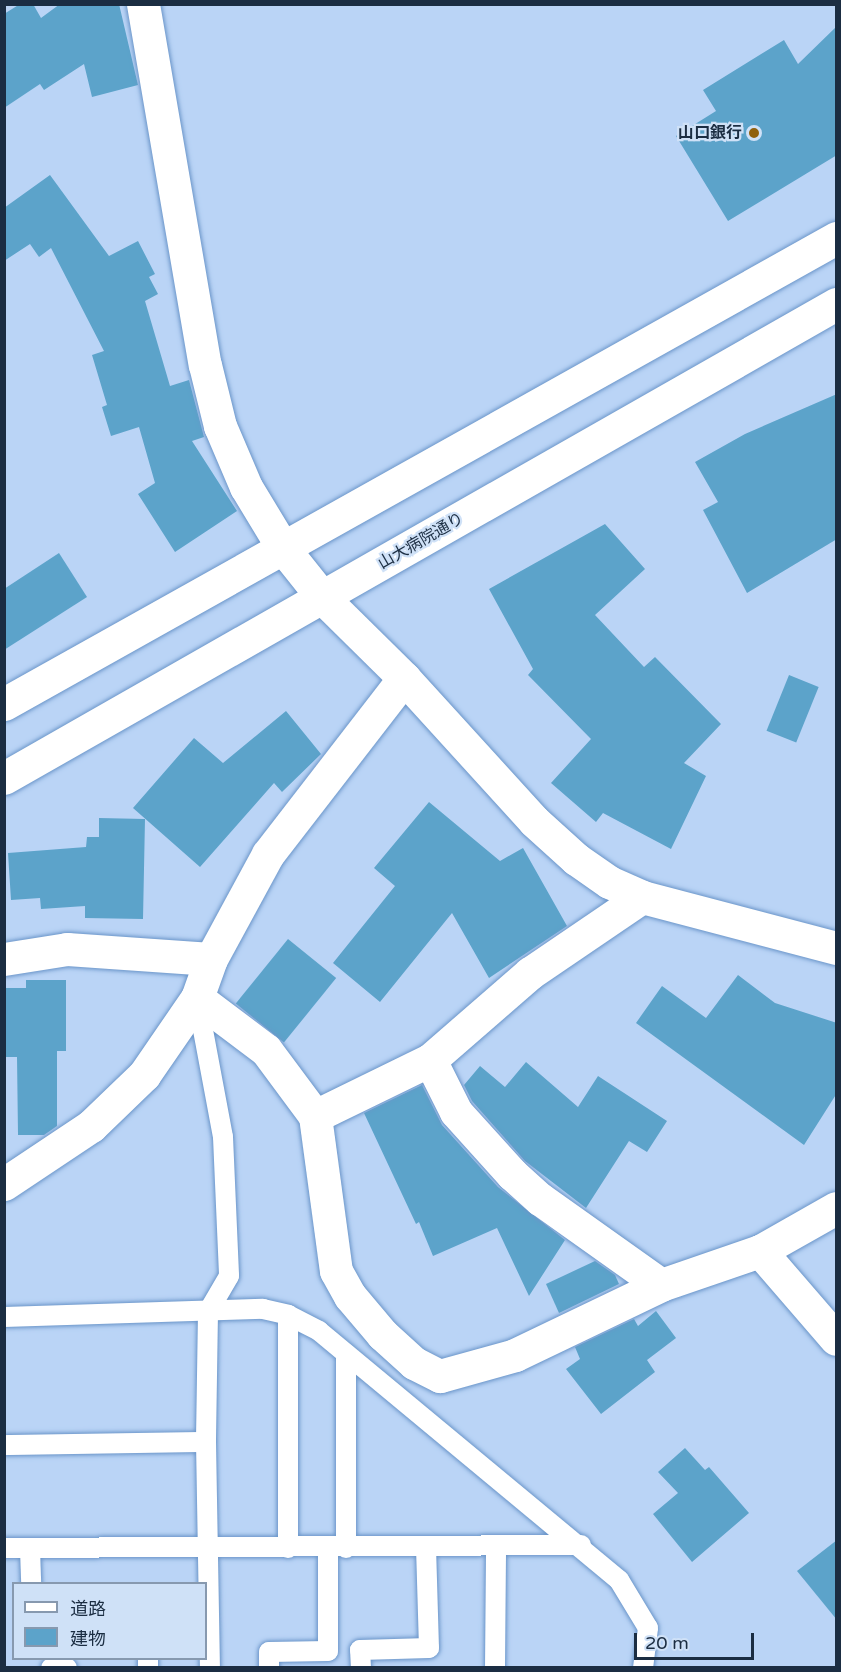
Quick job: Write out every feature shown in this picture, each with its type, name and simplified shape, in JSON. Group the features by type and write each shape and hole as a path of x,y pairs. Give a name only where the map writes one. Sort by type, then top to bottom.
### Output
{"street":[{"path":"143,4 205,365 220,426 246,487 283,548 323,598 404,678 534,821 609,882 642,897 837,948"},
{"path":"4,704 837,238"},
{"name":"山大病院通り","path":"4,778 837,304"},
{"path":"4,1184 91,1126 144,1075 197,998 211,959 268,854 404,678"},
{"path":"315,1116 430,1060 530,973 642,897"},
{"path":"4,959 67,949 211,959"},
{"path":"197,998 266,1050 315,1116 336,1271 350,1296 382,1334 423,1368 440,1376 484,1366 515,1355 661,1285 760,1251 837,1208"},
{"path":"430,1060 456,1113 512,1174 540,1199 661,1285"},
{"path":"760,1251 837,1339"}],"lane":[{"path":"197,998 223,1137 229,1276 208,1312 206,1442 210,1668"},
{"path":"4,1317 263,1310 288,1315 319,1331 581,1545 619,1580 648,1628 643,1668"},
{"path":"288,1315 288,1548"},
{"path":"269,1668 269,1652 328,1651 337,1548 346,1354"},
{"path":"4,1445 206,1442"},
{"path":"4,1548 208,1549 581,1545"},
{"path":"495,1668 496,1546"},
{"path":"361,1668 360,1650 429,1648 426,1547"},
{"path":"30,1549 31,1582"},
{"path":"51,1668 67,1668"}],"building":[{"path":"20,4 33,4 41,18 60,4 119,4 138,85 92,97 84,64 44,90 40,84 4,108 4,14"},
{"name":"山口銀行","path":"837,26 837,155 728,221 676,136 716,111 703,90 784,40 798,64"},
{"path":"50,175 109,256 138,241 155,274 149,277 158,294 145,301 170,386 189,380 204,437 192,441 237,511 175,552 138,494 155,483 139,427 111,436 102,407 107,405 92,355 104,351 51,248 39,257 30,244 4,261 4,208"},
{"path":"837,394 837,539 747,593 703,510 718,502 695,462 745,434"},
{"path":"605,524 645,569 595,615 644,667 655,657 721,724 684,763 706,776 671,849 603,813 596,822 551,783 591,739 528,675 533,669 489,589"},
{"path":"59,553 87,597 4,650 4,589"},
{"path":"789,675 819,687 796,743 767,731"},
{"path":"286,711 321,754 282,792 274,783 200,867 133,808 194,738 223,763"},
{"path":"429,802 500,861 523,848 567,926 489,978 452,913 380,1002 333,963 395,886 374,868"},
{"path":"99,818 145,819 143,919 85,918 85,906 41,909 40,898 11,900 8,853 86,847 87,837 99,837"},
{"path":"288,939 336,978 284,1043 236,1004"},
{"path":"738,975 775,1003 837,1023 837,1093 804,1145 636,1023 662,986 706,1018"},
{"path":"26,980 66,980 66,1051 57,1051 57,1126 44,1135 18,1135 17,1057 4,1057 4,988 26,988"},
{"path":"526,1062 578,1107 598,1076 667,1121 647,1152 629,1141 586,1208 525,1161 472,1101 464,1085 480,1066 505,1087"},
{"path":"422,1085 442,1125 498,1187 565,1240 529,1296 497,1228 433,1256 419,1222 416,1224 364,1113"},
{"path":"595,1261 615,1275 619,1284 559,1313 546,1284"},
{"path":"656,1311 676,1338 647,1360 655,1372 601,1414 566,1369 580,1359 575,1347 634,1319 638,1326"},
{"path":"685,1448 705,1470 709,1467 749,1513 692,1562 653,1514 678,1493 658,1472"},
{"path":"837,1540 837,1620 797,1571"}],"place":[{"name":"山口銀行","path":"754,133"}]}
